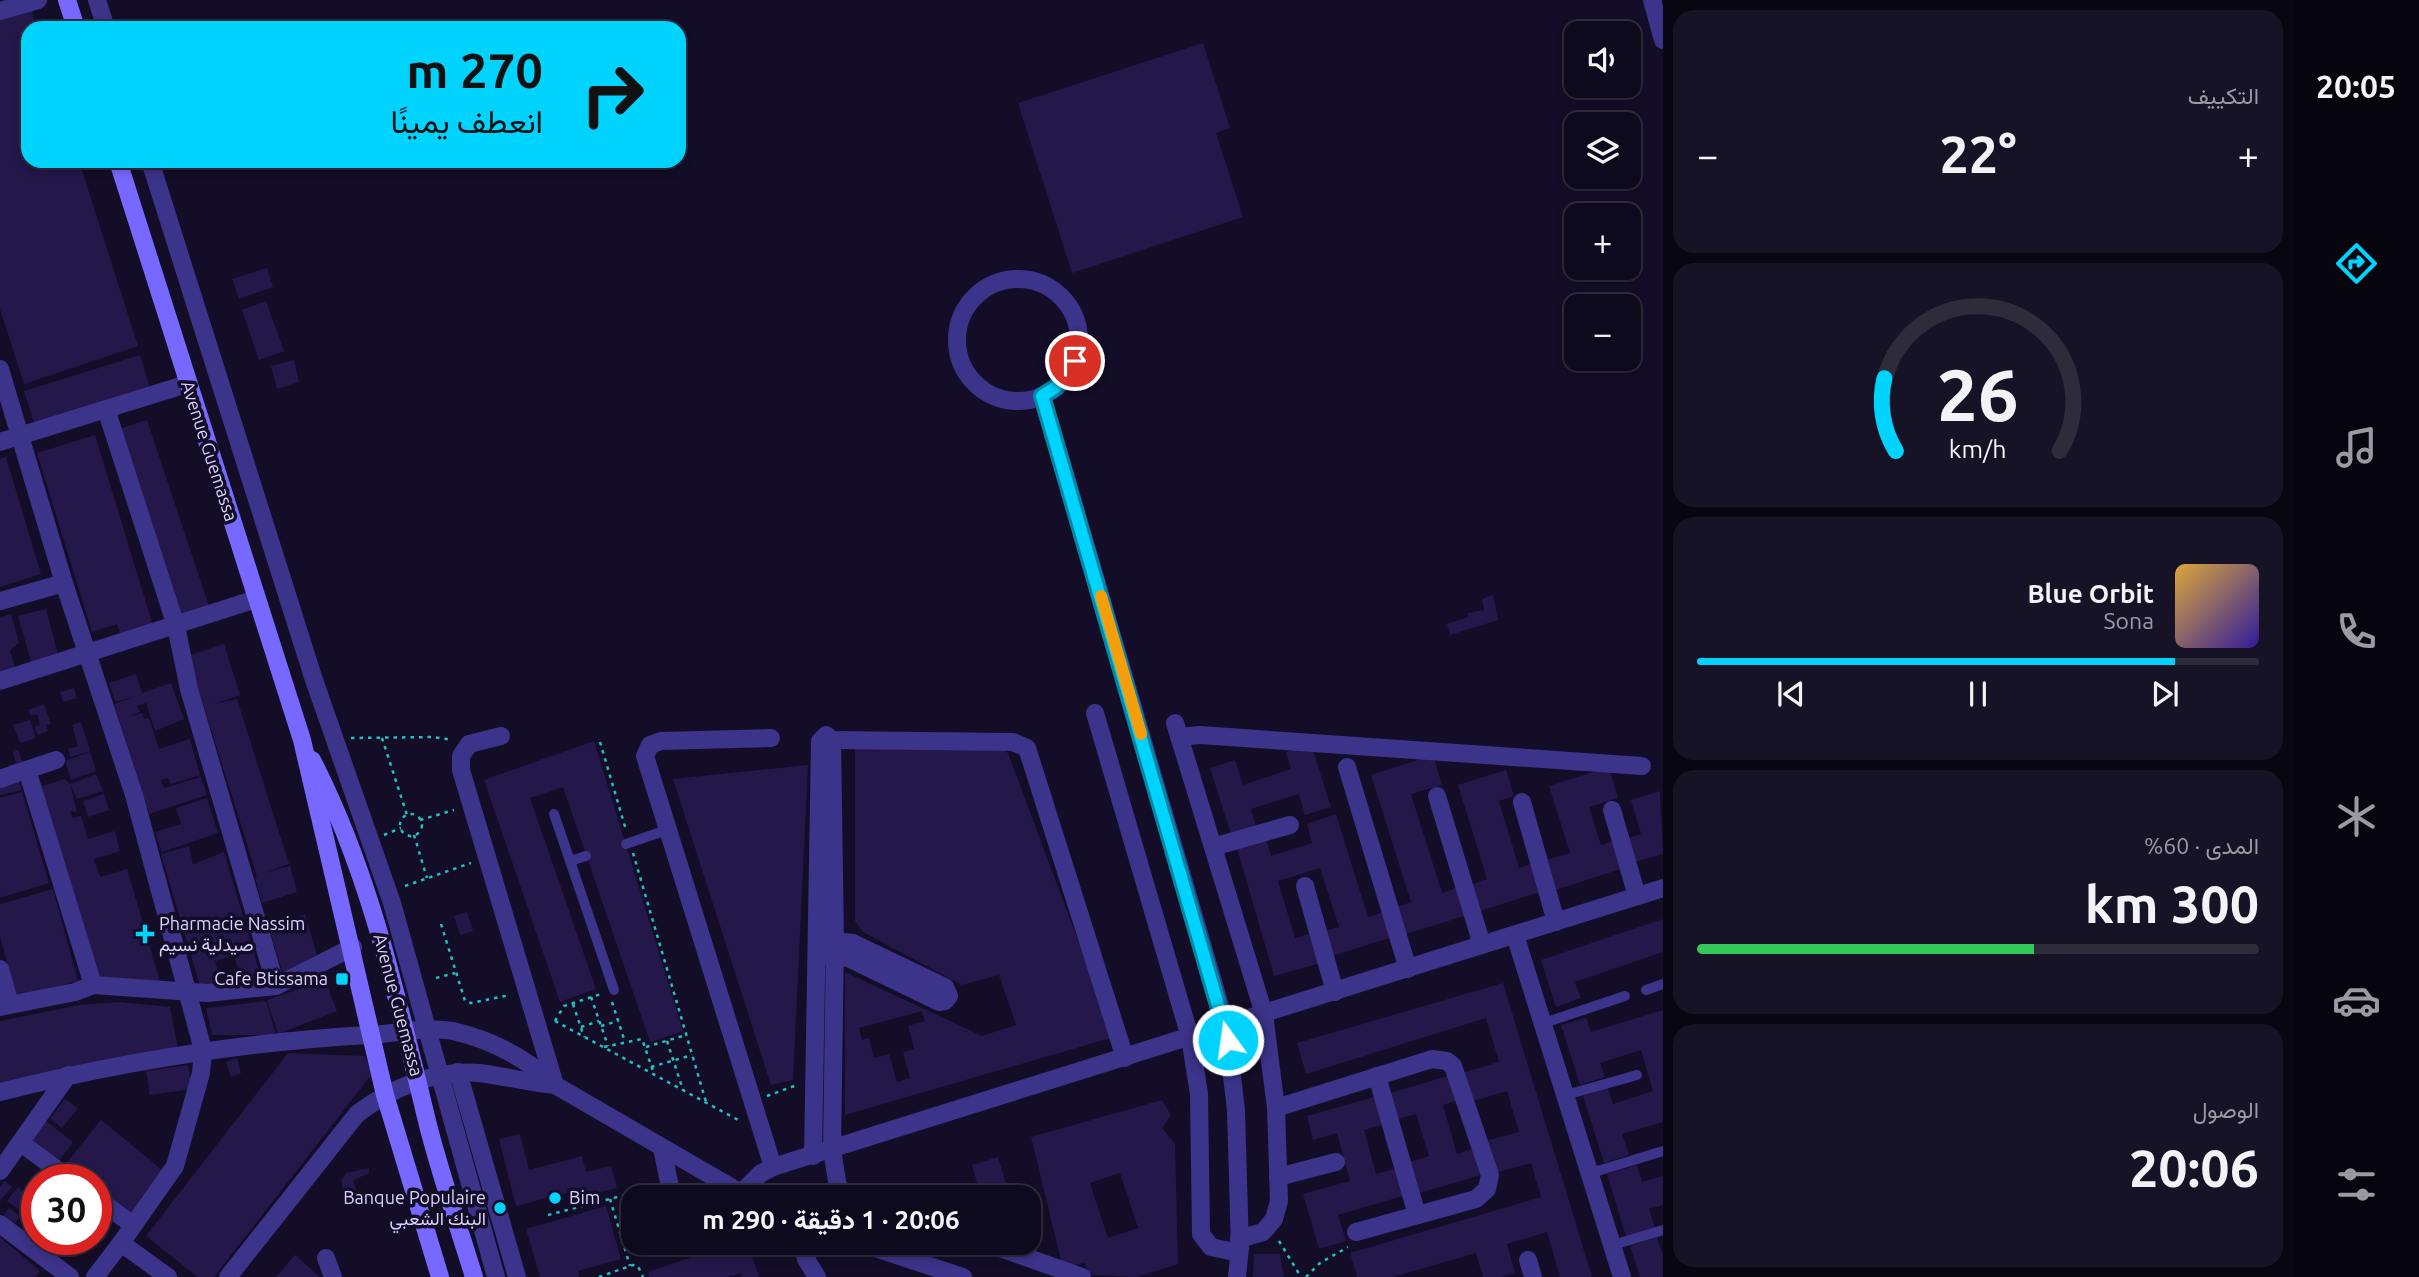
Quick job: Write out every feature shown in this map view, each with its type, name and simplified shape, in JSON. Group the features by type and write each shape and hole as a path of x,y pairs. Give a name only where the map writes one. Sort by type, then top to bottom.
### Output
{"main road":[{"path":"67,0 74,21"},
{"name":"Avenue Guemassa","path":"120,168 302,740 313,795 353,947 385,1095 440,1277"},
{"name":"Avenue Guemassa","path":"302,740 341,823 371,904 474,1277"}],"street":[{"path":"0,11 38,0"},
{"path":"97,0 104,21"},
{"path":"1653,0 1663,40"},
{"path":"152,168 334,739 388,891 496,1277"},
{"path":"1006,280 1037,282 1063,299 1072,312 1079,345 1075,361 1056,387 1042,396 1012,401 997,397 983,390 965,369 958,346 961,318 968,305 992,285 1006,280"},
{"path":"0,369 64,583 134,795 190,991 203,1050 201,1073 175,1166 95,1277"},
{"path":"0,442 187,384"},
{"path":"1042,396 1226,1026 1234,1082 1239,1246 1237,1277"},
{"path":"106,409 176,626 189,689 276,986"},
{"path":"0,601 64,583"},
{"path":"0,681 257,599"},
{"path":"1096,713 1190,1037 1199,1094 1201,1234 1211,1247 1239,1246 1269,1226 1277,1210 1276,1108 1265,1014 1177,730 1200,735 1642,766"},
{"path":"501,736 469,744 460,763 555,1084"},
{"path":"771,738 661,741 650,745 646,762 772,1167"},
{"path":"838,1185 832,1150 826,948 832,740 1013,741 1027,748 1125,1058"},
{"path":"0,779 56,760"},
{"path":"1347,767 1408,968"},
{"path":"27,770 93,985"},
{"path":"1437,796 1482,945"},
{"path":"1522,802 1556,922"},
{"path":"1612,810 1637,896"},
{"path":"1213,847 1290,825"},
{"path":"1305,886 1335,992"},
{"path":"752,1185 760,1174 772,1167 1663,888"},
{"path":"1515,935 1622,1277"},
{"path":"853,943 945,987 949,996 945,1001 939,1002 826,948 853,943"},
{"path":"0,969 5,1006 75,992 93,985 207,993 276,986 353,947"},
{"path":"813,1156 814,1080 826,948"},
{"path":"0,1092 68,1075 203,1050 406,1032 451,1031 509,1050 533,1064 555,1084 724,1185"},
{"path":"1276,1108 1432,1059 1447,1061 1453,1066 1490,1175 1487,1189 1476,1199 1356,1232"},
{"path":"228,1277 357,1114 385,1095 440,1074 458,1072 555,1084"},
{"path":"458,1072 517,1277"},
{"path":"0,1171 68,1075"},
{"path":"1377,1076 1417,1215"},
{"path":"21,1143 49,1164"},
{"path":"662,1148 669,1185"},
{"path":"1278,1177 1336,1162"},
{"path":"112,1210 133,1226"},
{"path":"0,1224 70,1277"},
{"path":"121,1243 168,1277"},
{"path":"805,1255 817,1277"},
{"path":"887,1255 921,1270 962,1277"},
{"path":"1020,1255 1082,1277"},
{"path":"327,1258 334,1277"}],"lane":[{"path":"554,814 614,990"},
{"path":"628,843 667,830"},
{"path":"570,862 586,856"},
{"path":"1646,990 1663,984"},
{"path":"1544,1023 1625,996"},
{"path":"1566,1095 1637,1075"},
{"path":"1591,1173 1663,1151"},
{"path":"1613,1245 1663,1230"}],"path":[{"path":"334,739 433,737 469,744"},
{"path":"382,738 407,815"},
{"path":"600,741 706,1102"},
{"path":"420,820 471,804"},
{"path":"407,815 415,815 420,820 420,829 414,835 406,834 401,828 401,820 407,815"},
{"path":"414,835 427,878"},
{"path":"388,891 487,858"},
{"path":"441,924 463,998 468,1002 527,992"},
{"path":"436,978 455,973"},
{"path":"555,1021 560,1010 608,992 625,1042"},
{"path":"592,997 606,1047"},
{"path":"573,1003 584,1037"},
{"path":"533,1010 762,1132"},
{"path":"581,1027 618,1021"},
{"path":"646,1047 686,1035"},
{"path":"606,1047 640,1038 646,1047 653,1073"},
{"path":"667,1041 682,1090"},
{"path":"651,1067 692,1055"},
{"path":"752,1101 814,1080"},
{"path":"548,1215 621,1197"},
{"path":"610,1199 630,1266"},
{"path":"1269,1226 1303,1277 1320,1263 1345,1251 1356,1232"},
{"path":"598,1277 630,1266 638,1266 641,1277"}],"building":[{"path":"30,5 35,21 21,21 21,168 81,168 138,346 24,384 0,309 0,14"},
{"path":"1203,43 1230,128 1216,133 1243,217 1072,273 1018,103"},
{"path":"267,268 273,287 239,299 232,279"},
{"path":"266,301 284,351 259,360 242,310"},
{"path":"140,355 150,388 34,423 24,391"},
{"path":"294,360 299,382 277,389 271,366"},
{"path":"147,420 210,609 178,620 116,430"},
{"path":"95,435 154,629 122,639 117,624 92,632 37,453"},
{"path":"6,457 41,574 0,587 0,459"},
{"path":"1493,595 1498,620 1450,635 1447,624 1468,617 1468,613 1484,610 1482,599"},
{"path":"46,609 59,658 32,665 18,616"},
{"path":"11,614 19,643 10,650 16,671 0,675 0,617"},
{"path":"224,644 240,695 214,704 237,699 289,864 263,873 290,866 297,892 262,903 255,877 257,876 188,656"},
{"path":"136,674 142,693 171,683 184,719 155,731 146,703 137,706 140,712 130,716 142,713 144,719 149,718 159,749 190,739 200,775 171,784 168,778 161,780 164,788 201,777 207,795 149,814 114,704 136,696 115,702 109,683"},
{"path":"74,688 77,698 63,702 60,692"},
{"path":"44,704 51,724 46,725 48,731 38,735 35,727 40,725 37,714 31,716 28,710"},
{"path":"30,720 36,738 20,743 13,725"},
{"path":"81,722 90,751 70,757 68,749 78,746 72,725"},
{"path":"594,741 683,1031 650,1042 563,787 530,798 596,989 560,1002 484,780"},
{"path":"996,744 1008,753 1114,1037 845,1115 845,972 982,1036 1016,1025 999,975 962,985 863,932 855,921 855,746","holes":["922,1011 925,1021 908,1026 914,1049 903,1052 910,1078 897,1082 889,1054 874,1058 869,1038 862,1040 859,1028"]},
{"path":"1311,744 1331,807 1305,815 1299,794 1251,809 1257,829 1232,837 1210,768 1235,760 1243,785 1291,769 1286,752"},
{"path":"18,750 25,768 10,772 8,765 16,763 13,752"},
{"path":"90,752 96,771 71,780 65,761"},
{"path":"1433,755 1442,785 1411,794 1442,893 1459,887 1468,915 1402,935 1394,908 1411,902 1371,775"},
{"path":"808,765 793,1080 771,1085 673,779"},
{"path":"1609,767 1618,798 1589,807 1601,845 1616,840 1624,868 1552,891 1543,861 1570,853 1549,786"},
{"path":"1506,770 1514,796 1499,801 1519,868 1534,863 1543,891 1477,912 1469,885 1487,879 1458,785"},
{"path":"96,774 103,791 77,799 70,784"},
{"path":"17,778 22,790 0,795 0,784"},
{"path":"64,779 70,784 77,812 70,811 73,818 81,816 88,839 115,831 120,851 94,859 100,877 127,869 160,981 142,986 140,979 121,984 99,984 40,787"},
{"path":"1660,791 1663,854 1632,863 1625,839 1641,834 1631,800"},
{"path":"22,792 49,883 0,898 0,798"},
{"path":"104,794 109,810 88,817 83,801"},
{"path":"207,798 218,833 162,852 155,832 181,824 185,835 176,808"},
{"path":"1336,814 1368,917 1387,911 1395,936 1329,957 1321,932 1339,927 1320,868 1278,881 1295,938 1313,933 1321,963 1274,976 1236,845 1265,836 1271,856 1312,843 1307,824"},
{"path":"189,846 193,864 224,852 262,980 244,986 234,956 215,961 221,981 200,986 161,854"},
{"path":"53,889 78,981 17,998 0,936 0,904"},
{"path":"467,912 473,931 460,935 454,916"},
{"path":"305,914 317,955 312,957 314,964 283,974 268,926"},
{"path":"1663,919 1663,952 1575,982 1581,998 1556,1007 1541,960"},
{"path":"325,980 337,1011 278,1034 267,1000"},
{"path":"1503,983 1592,1277 1560,1277 1547,1232 1507,1244 1515,1273 1501,1277 1483,1277 1476,1253 1393,1277 1357,1277 1350,1253 1541,1197 1531,1163 1495,1173 1486,1141 1519,1132 1507,1091 1470,1102 1462,1073 1499,1062 1486,1018 1306,1074 1297,1043"},
{"path":"266,1001 276,1035 212,1035 206,1008"},
{"path":"120,1002 170,1007 178,1048 0,1084 0,1021 79,1005"},
{"path":"1663,1010 1663,1122 1622,1134 1629,1155 1604,1163 1583,1096 1608,1088 1613,1104 1653,1091 1641,1050 1600,1063 1605,1077 1580,1085 1561,1025 1586,1018 1591,1032"},
{"path":"288,1053 365,1056 372,1074 214,1277 198,1277 146,1236"},
{"path":"237,1058 241,1073 231,1077 226,1062"},
{"path":"188,1065 192,1089 150,1095 146,1071"},
{"path":"1454,1074 1462,1099 1443,1105 1457,1154 1477,1147 1485,1174 1416,1194 1407,1163 1429,1156 1416,1114 1395,1120 1387,1094"},
{"path":"1377,1096 1384,1124 1364,1130 1376,1174 1398,1168 1406,1195 1338,1215 1346,1241 1319,1249 1303,1194 1350,1181 1337,1133 1313,1140 1307,1116"},
{"path":"65,1099 78,1108 62,1128 50,1119"},
{"path":"1162,1100 1171,1115 1162,1128 1175,1144 1178,1264 1137,1277 1091,1275 1084,1263 1063,1268 1031,1137","holes":["1120,1173 1138,1228 1108,1238 1090,1183"]},
{"path":"101,1120 166,1173 129,1218 112,1204 112,1164 66,1164"},
{"path":"46,1121 73,1142 58,1162 31,1142"},
{"path":"520,1134 529,1170 582,1156 586,1172 611,1166 617,1188 590,1195 581,1189 516,1206 499,1139"},
{"path":"998,1157 1006,1185 978,1185 972,1165"},
{"path":"1637,1165 1642,1182 1663,1176 1663,1205 1649,1209 1655,1228 1626,1237 1607,1174"},
{"path":"369,1168 369,1173 353,1180 358,1197 373,1194 375,1201 358,1205 346,1200 341,1181 346,1173"},
{"path":"5,1181 12,1187 0,1201 0,1187"},
{"path":"18,1187 21,1189 21,1211 7,1201"},
{"path":"606,1206 621,1259 578,1271 579,1277 540,1277 526,1229"},
{"path":"9,1208 20,1216 15,1223 4,1215"},
{"path":"0,1237 40,1271 35,1277 0,1277"},
{"path":"1657,1237 1663,1256 1663,1277 1640,1277 1630,1246"},
{"path":"1254,1254 1280,1254 1284,1277 1253,1277"},
{"path":"295,1255 320,1277 276,1277"},
{"path":"697,1255 752,1255 759,1277 742,1277 740,1273 728,1277 649,1277 648,1272"}],"slow traffic":[{"path":"1101,596 1141,734"}],"place":[{"name":"Pharmacie Nassim صيدلية نسيم","path":"145,934"},
{"name":"Cafe Btissama","path":"342,979"},
{"name":"Bim","path":"555,1198"},
{"name":"Banque Populaire البنك الشعبي","path":"500,1208"}],"route":[{"path":"1075,361 1056,387 1042,396 1228,1040"}]}
